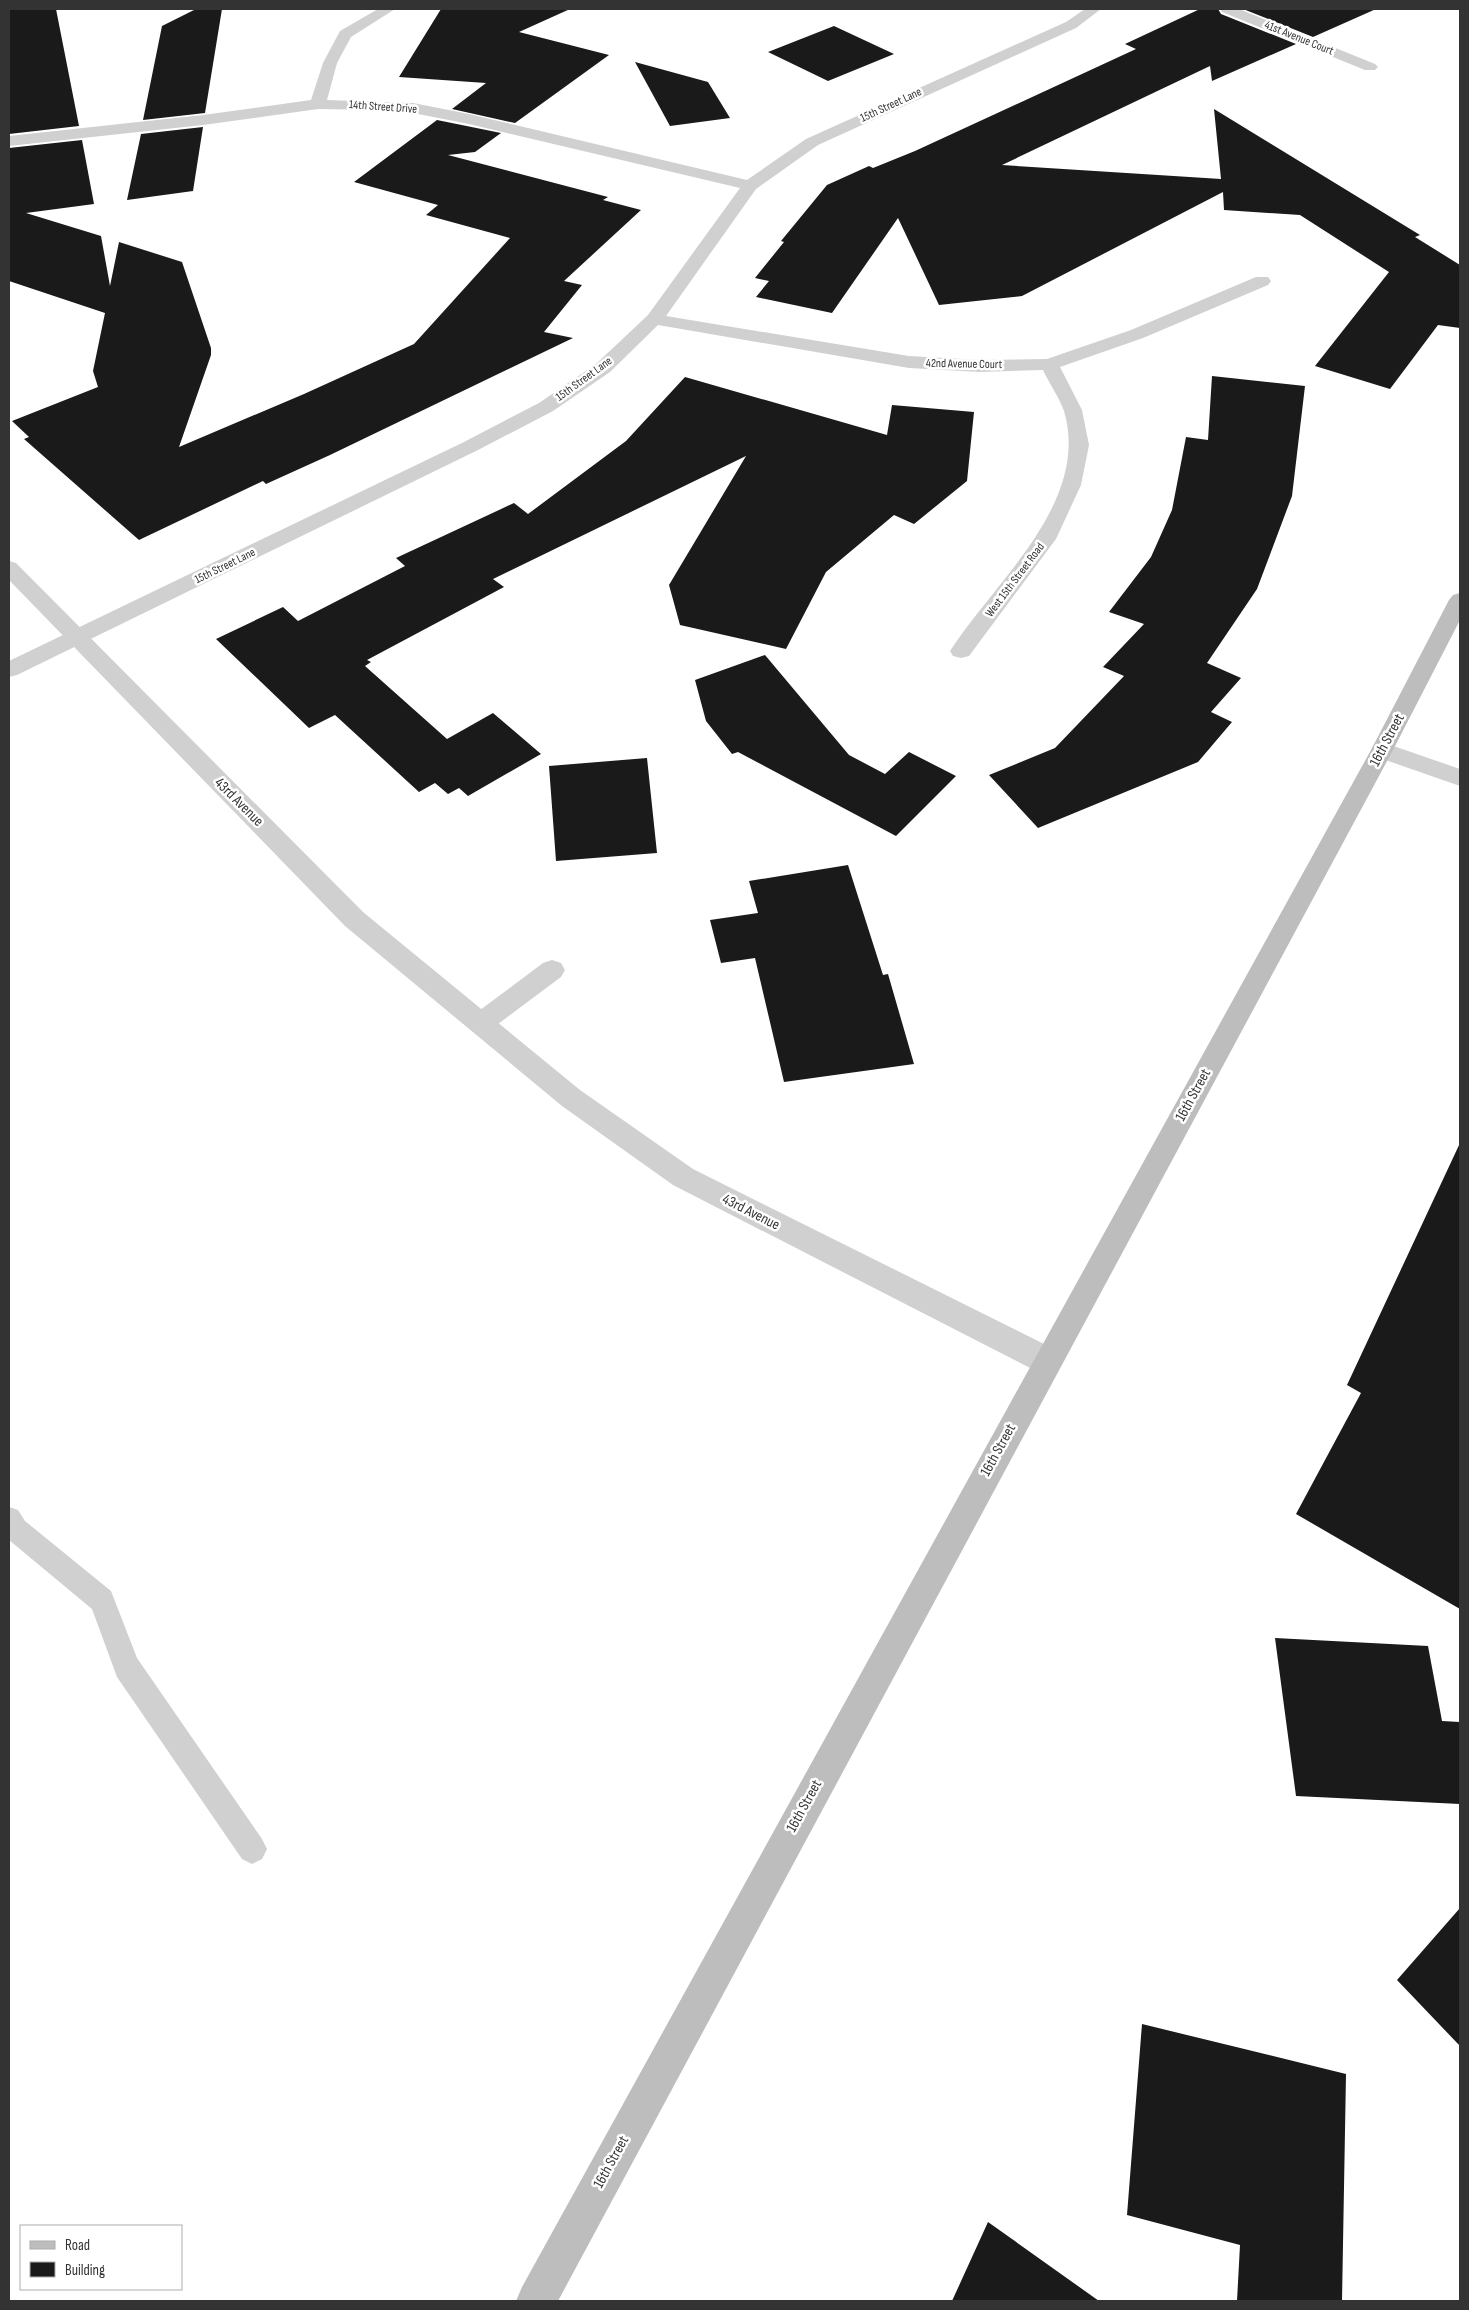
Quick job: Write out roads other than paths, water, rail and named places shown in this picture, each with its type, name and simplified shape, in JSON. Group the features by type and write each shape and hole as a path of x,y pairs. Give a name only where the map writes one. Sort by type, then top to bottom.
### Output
{"main road":[{"name":"16th Street","path":"536,2301 1047,1361 1382,750 1460,600"}],"street":[{"path":"318,104 330,63 345,34 388,9"},
{"name":"15th Street Lane","path":"9,670 471,446 546,407 603,368 654,319 750,186 812,142 1071,24 1094,9"},
{"name":"41st Avenue Court","path":"1227,9 1370,67"},
{"name":"14th Street Drive","path":"9,141 203,120 318,104 374,105 422,110 469,119 750,186"},
{"name":"42nd Avenue Court","path":"654,319 909,362 980,366 1049,364 1137,334 1262,282"},
{"name":"West 15th Street Road","path":"961,652 1046,539 1071,485 1079,445 1073,410 1049,364"},
{"name":"43rd Avenue","path":"9,568 354,919 571,1098 683,1177 1047,1361"},
{"path":"1382,750 1460,778"},
{"path":"481,1024 552,970"}],"lane":[{"path":"9,1518 16,1530 102,1600 127,1667 252,1849"}]}
